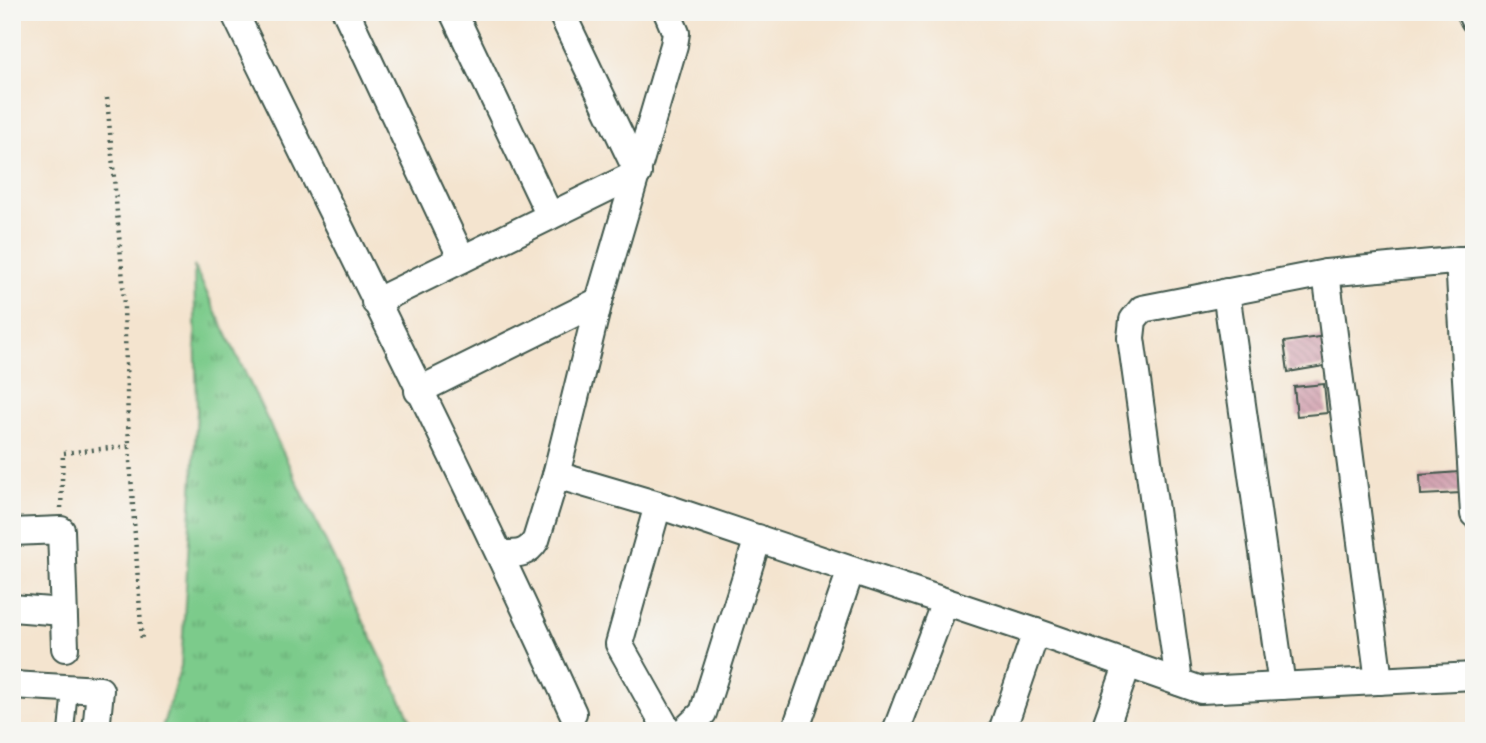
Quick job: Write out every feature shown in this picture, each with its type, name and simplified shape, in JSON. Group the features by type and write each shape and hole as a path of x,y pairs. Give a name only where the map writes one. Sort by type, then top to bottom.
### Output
{"street":[{"path":"234,12 418,391 501,554 573,713"},
{"path":"346,12 462,259"},
{"path":"453,12 550,216"},
{"path":"561,12 638,173"},
{"path":"501,554 523,554 536,540 556,475 599,301 674,45 676,33 667,12"},
{"path":"1469,12 1474,20"},
{"path":"375,302 638,173"},
{"path":"1178,682 1131,338 1133,320 1142,309 1326,273 1466,260 1474,514"},
{"path":"1326,273 1379,681"},
{"path":"1226,292 1282,686"},
{"path":"418,391 599,301"},
{"path":"556,475 758,538 1201,690 1474,676"},
{"path":"658,505 619,644 668,731"},
{"path":"12,532 61,530 65,648"},
{"path":"684,731 703,713 758,538"},
{"path":"795,731 851,570"},
{"path":"896,731 945,602"},
{"path":"12,608 63,612"},
{"path":"1002,731 1036,632"},
{"path":"1104,731 1128,666"},
{"path":"12,685 100,690 96,731"}],"lane":[{"path":"66,731 70,689"}],"path":[{"path":"107,98 123,282 129,446 142,641"},
{"path":"61,530 63,453 129,446"}],"green space":[{"path":"194,266 416,731 161,731 181,666 197,412"}],"building":[{"path":"1326,336 1330,365 1288,372 1284,342"},
{"path":"1324,384 1327,413 1297,416 1294,387"},
{"path":"1459,472 1461,493 1421,495 1420,475"}]}
